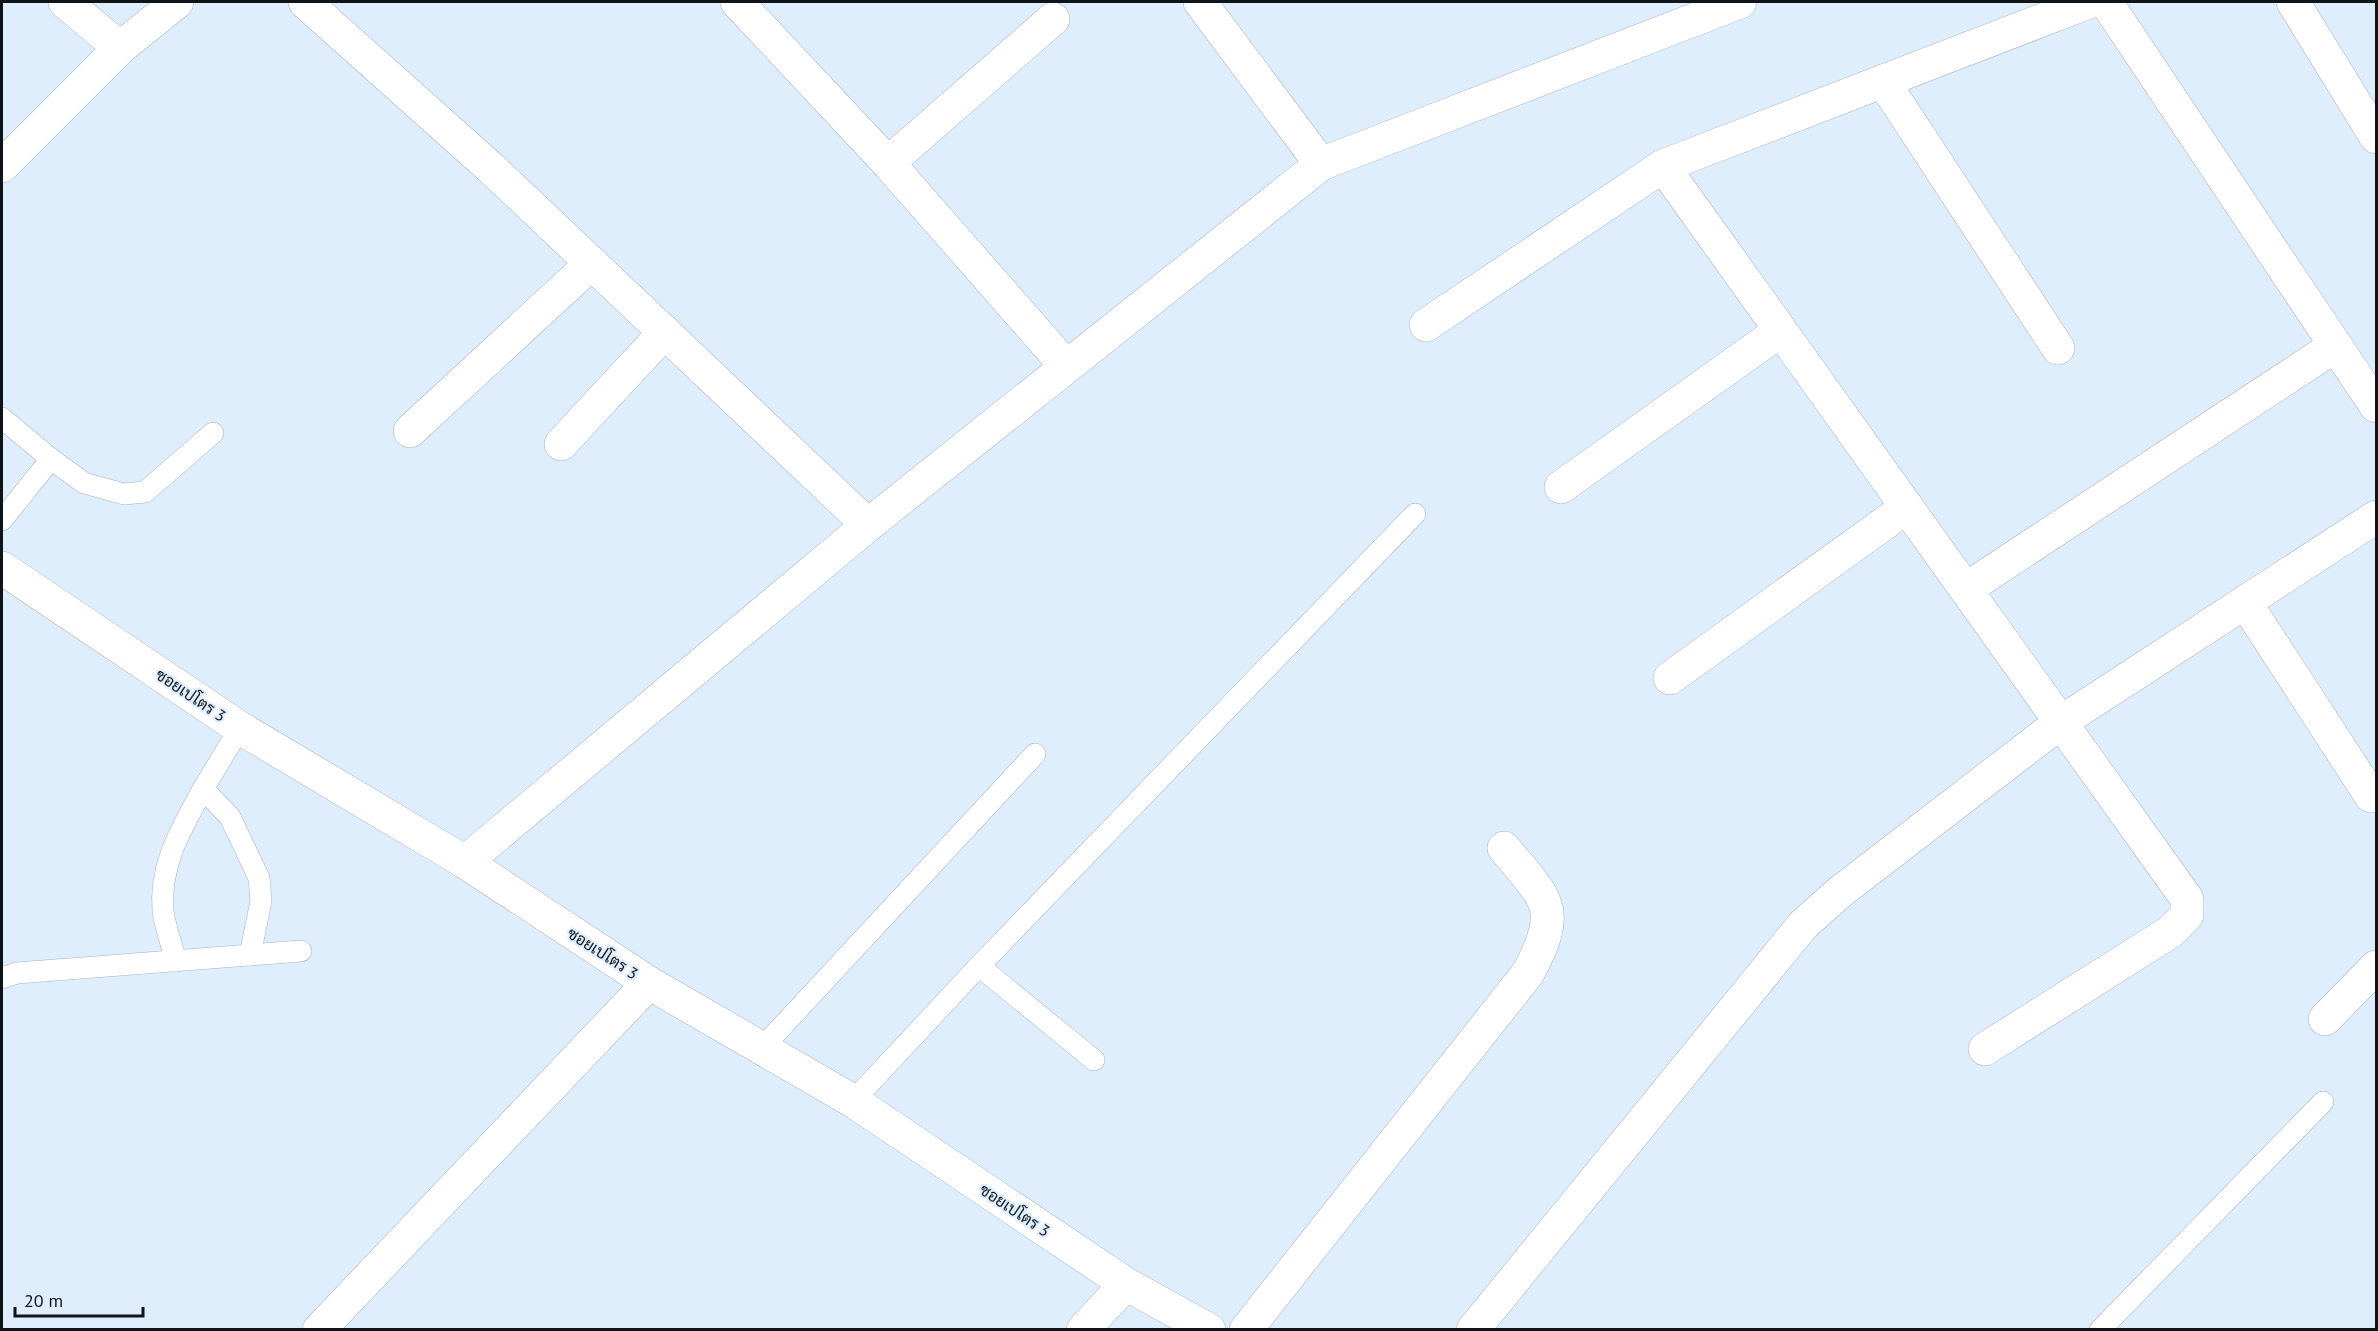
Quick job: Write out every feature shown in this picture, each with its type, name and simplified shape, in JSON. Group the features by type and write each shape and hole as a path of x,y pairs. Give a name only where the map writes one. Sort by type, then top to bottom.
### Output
{"street":[{"path":"65,2 120,48"},
{"path":"2,166 120,48 177,2"},
{"path":"305,2 483,161 868,525"},
{"path":"737,2 888,163 1066,366"},
{"path":"1200,2 1321,165"},
{"path":"465,862 868,525 1321,165 1740,2"},
{"path":"1426,325 1663,166 2089,2"},
{"path":"2106,2 2376,406"},
{"path":"2293,2 2376,137"},
{"path":"888,163 1053,19"},
{"path":"1883,81 2058,348"},
{"path":"1663,166 2187,899 2187,915 2170,932 1985,1049"},
{"path":"410,431 592,263"},
{"path":"1561,487 1780,331"},
{"path":"561,444 665,332"},
{"path":"1966,589 2335,346"},
{"path":"1670,678 1907,507"},
{"path":"1473,1329 1803,925 1840,892 2061,722 2376,516"},
{"name":"ซอยเปโตร 3","path":"2,568 240,728 465,862 649,983 853,1101 1126,1284 1209,1329"},
{"path":"2245,602 2371,795"},
{"path":"1246,1329 1528,973 1541,949 1549,916 1544,897 1503,848"},
{"path":"2325,1019 2376,967"},
{"path":"319,1329 649,983"},
{"path":"1083,1329 1126,1284"}],"lane":[{"path":"2,418 84,483 124,494 145,492 213,433"},
{"path":"2,520 51,459"},
{"path":"853,1101 979,966 1415,513"},
{"path":"176,961 164,912 163,877 173,845 240,728"},
{"path":"762,1048 1035,754"},
{"path":"203,789 230,817 259,878 261,902 250,955"},
{"path":"2,978 28,972 301,951"},
{"path":"979,966 1094,1060"},
{"path":"2100,1329 2323,1102"}]}
